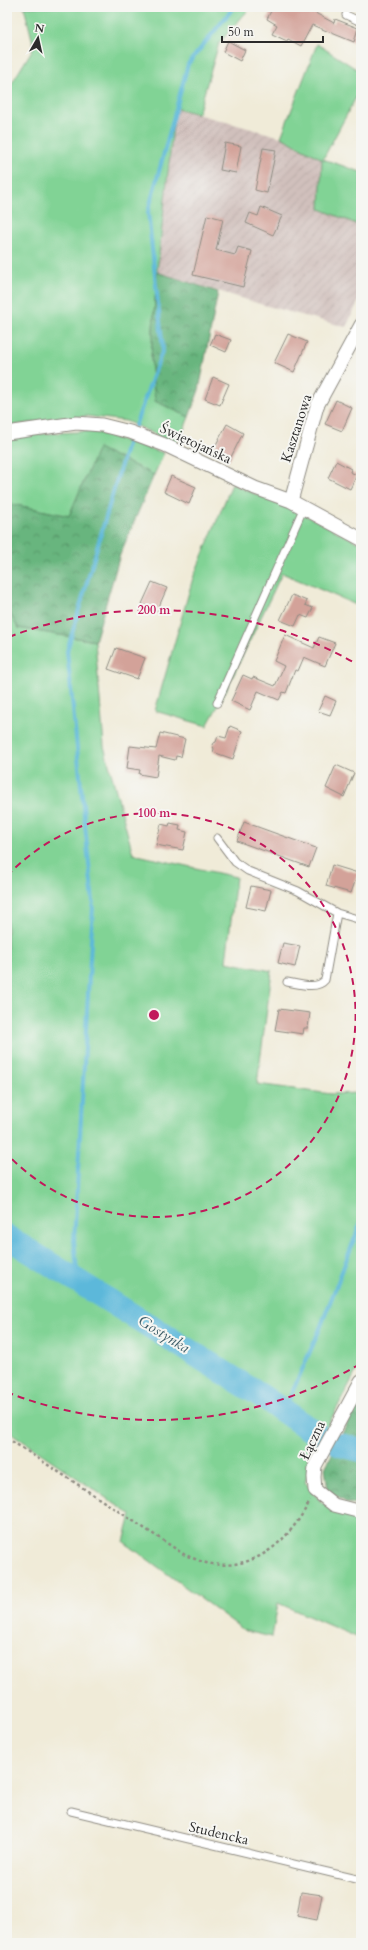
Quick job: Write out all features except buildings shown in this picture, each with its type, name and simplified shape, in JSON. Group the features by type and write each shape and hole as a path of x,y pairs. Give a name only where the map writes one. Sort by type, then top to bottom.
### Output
{"street":[{"name":"Kasztanowa","path":"292,501 318,406 361,325"},
{"name":"Świętojańska","path":"7,433 76,423 102,425 130,432 165,445 255,488 292,501 361,539"},
{"name":"Łączna","path":"315,1490 315,1466 361,1381"},
{"path":"315,1490 334,1505 361,1512"}],"lane":[{"path":"346,16 361,22"},
{"path":"217,703 304,507"},
{"path":"217,838 235,862 248,871 298,891 337,912 361,920"},
{"path":"287,982 315,986 322,984 325,980 337,912"},
{"name":"Studencka","path":"71,1811 361,1880"}],"path":[{"path":"7,1438 185,1555 211,1564 234,1564 266,1554 280,1542 303,1514 315,1490"}],"shaded area":[{"path":"175,108 281,137 322,159 320,209 361,226 361,296 346,327 260,304 157,272"}],"green space":[{"path":"24,7 251,7 219,43 198,114 175,108 157,272 151,358 155,401 189,417 182,434 174,443 126,421 86,416 7,426 7,91 34,47"},
{"path":"317,44 361,72 361,88 323,159 361,172 361,226 320,209 322,159 281,137"},
{"path":"157,272 218,292 199,390 189,417 155,401 151,358"},
{"path":"93,431 164,453 154,475 98,449 69,516 7,503 7,436"},
{"path":"98,448 154,475 120,555 95,641 18,628 7,608 7,503 69,516"},
{"path":"232,484 309,517 361,544 361,607 282,573 224,695 207,726 155,711 193,578"},
{"path":"7,608 18,628 95,641 104,746 133,854 236,877 226,962 272,971 257,1084 331,1094 361,1093 361,1362 316,1448 305,1482 322,1503 361,1518 361,1639 278,1603 272,1637 245,1631 124,1542 131,1515 7,1430"},
{"path":"361,1395 361,1506 347,1503 328,1491 325,1468"}],"waterway":[{"path":"135,426 163,349 148,212 188,64 234,7"},
{"path":"93,902 67,651 128,441"},
{"path":"78,1281 74,1241 93,906"},
{"path":"284,1411 319,1331 361,1222"},
{"name":"Gostynka","path":"7,1237 260,1395 318,1435"},
{"name":"Gostynka","path":"340,1445 361,1450"}]}
